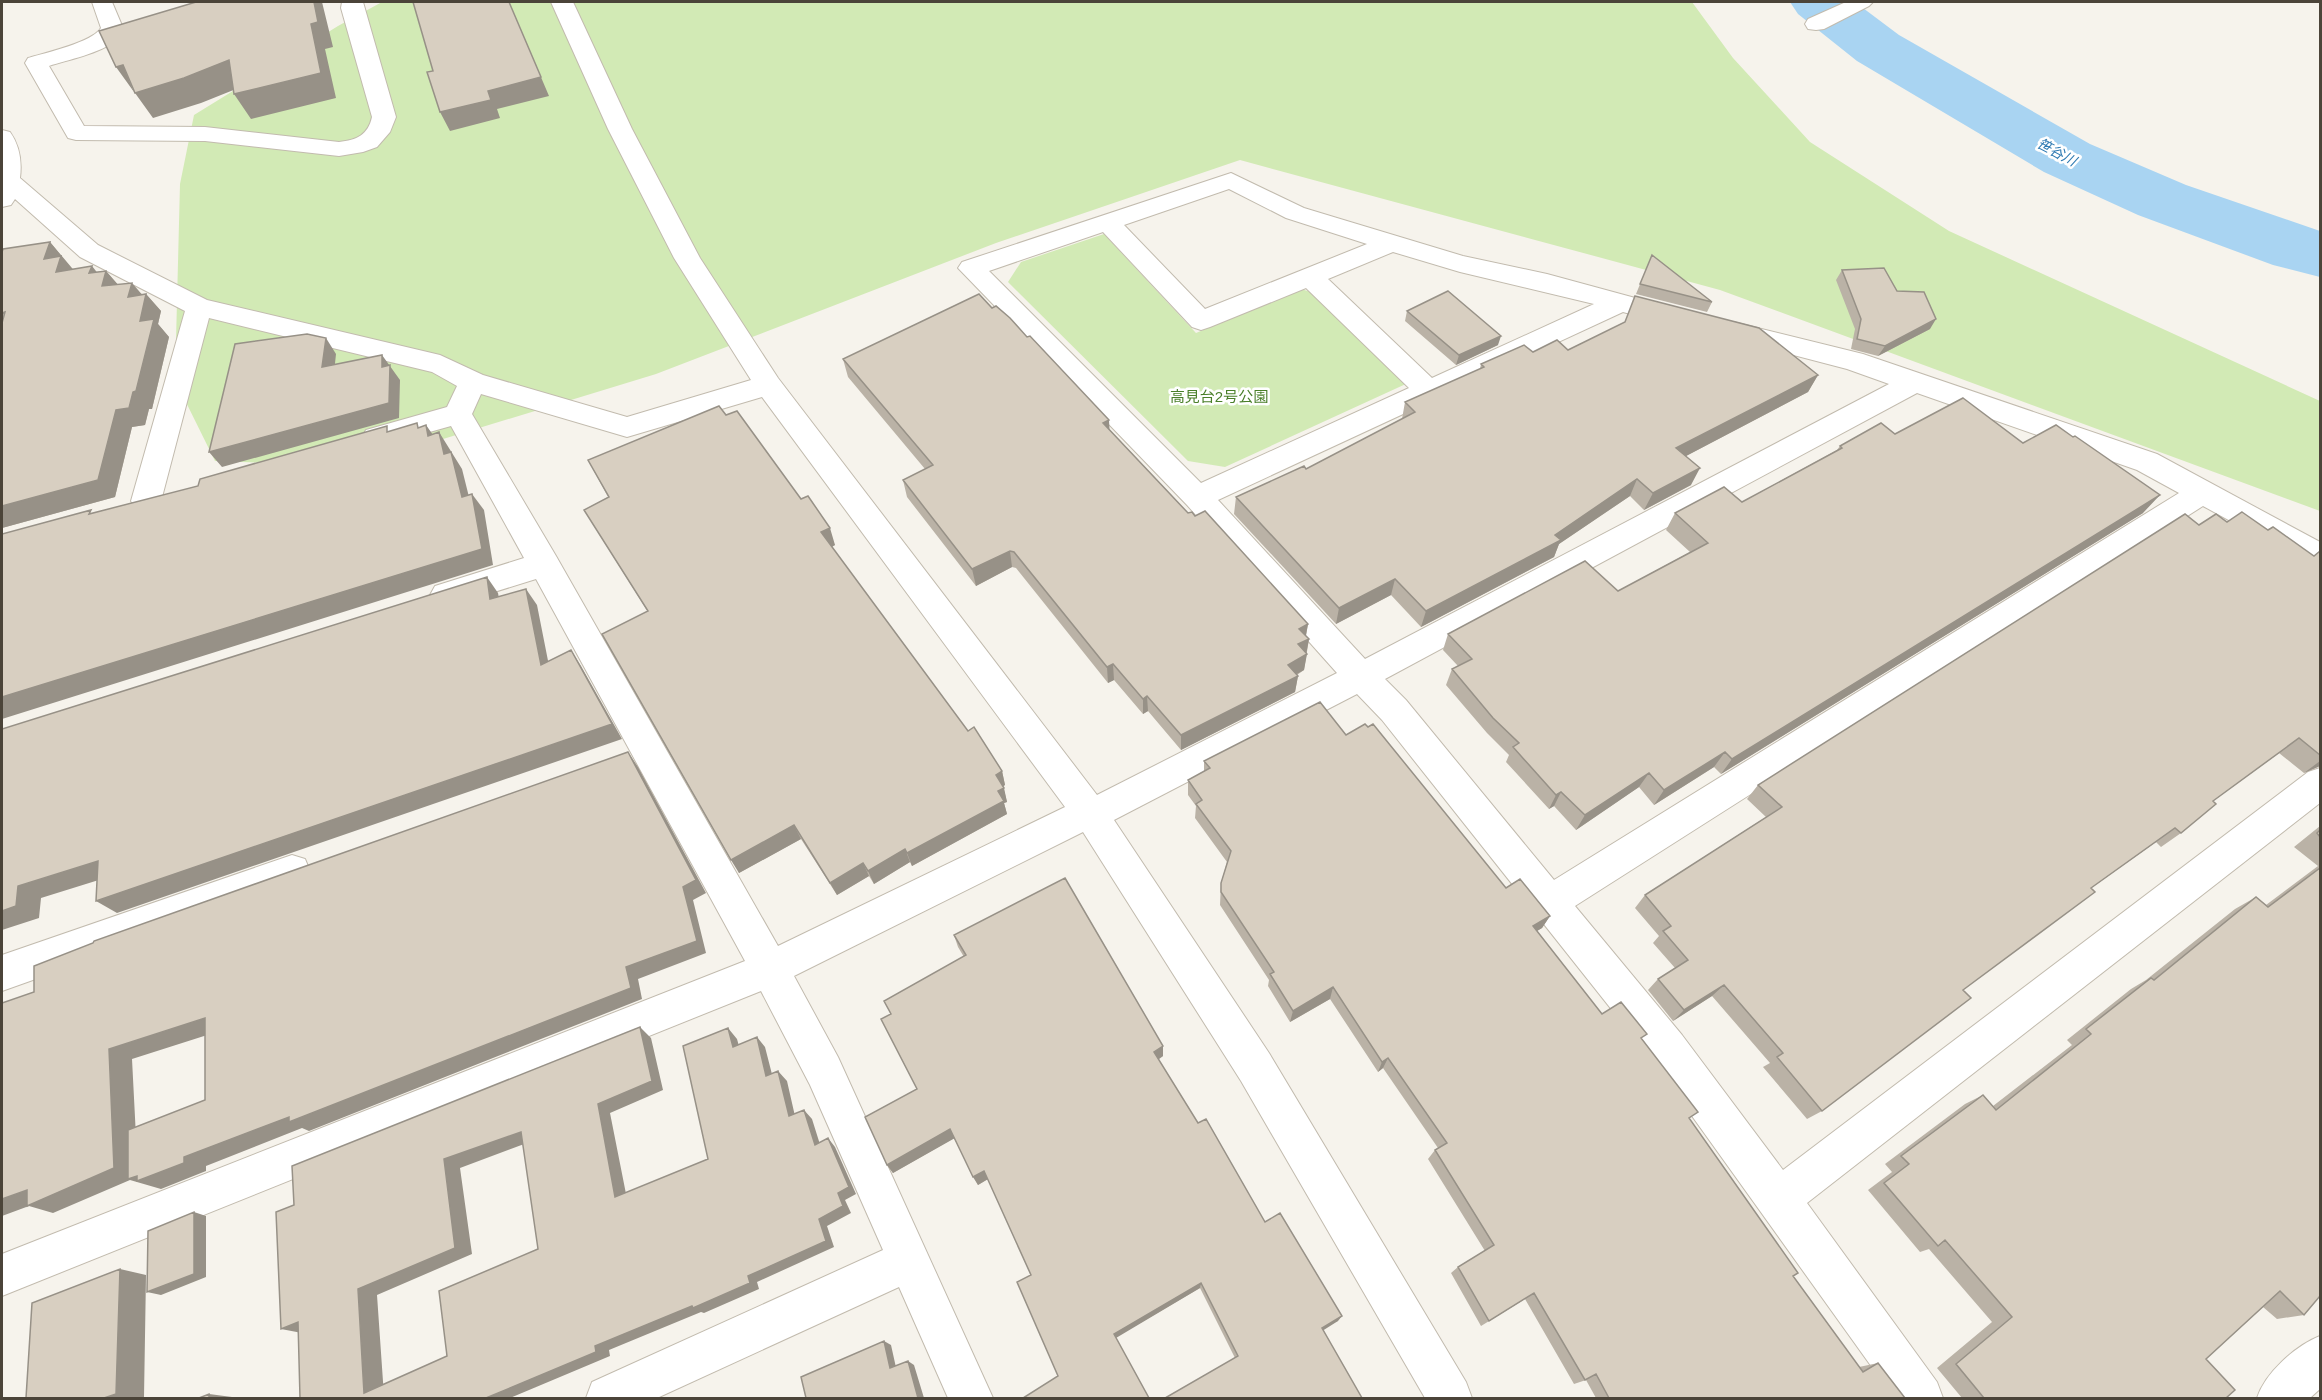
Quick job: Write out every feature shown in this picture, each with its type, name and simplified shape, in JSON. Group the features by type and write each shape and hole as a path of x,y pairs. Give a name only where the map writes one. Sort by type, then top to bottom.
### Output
{"street":[{"path":"102,2 112,28 108,36 93,44 36,63 76,133 205,134 339,149 356,148 374,139 382,129 384,117 352,2"},
{"path":"562,2 620,129 687,258 768,386 1091,814 1256,1067 1450,1398"},
{"path":"1816,24 1856,5"},
{"path":"2,137 9,152 5,191 89,251 199,307 440,364 473,382 627,427 768,386"},
{"path":"1921,1398 1779,1198 1668,1049 1394,710 1330,645 1197,497 972,268 1231,180 1295,213 1460,264 1547,283 1853,361 2147,462 2320,556"},
{"path":"1107,221 1201,321 1393,243"},
{"path":"1310,277 1428,390"},
{"path":"1197,497 1620,303"},
{"path":"181,491 135,504 199,307"},
{"path":"354,443 458,414 473,382"},
{"path":"2,1275 770,969 1007,854 1060,825 1091,814 1362,676 1913,383"},
{"path":"458,414 647,747 824,1071 970,1398"},
{"path":"1550,902 2203,492"},
{"path":"420,603 545,564"},
{"path":"613,759 647,747"},
{"path":"1779,1198 2320,783"},
{"path":"2,973 319,862"},
{"path":"608,1398 909,1260"},
{"path":"2280,1398 2320,1358"}],"green space":[{"path":"382,2 1692,2 1733,58 1810,142 1949,231 2320,401 2320,511 1720,290 1240,160 996,243 656,374 355,466 215,461 175,380 180,184 194,115 338,26"},
{"name":"高見台2号公園","path":"1104,234 1196,333 1301,289 1314,293 1408,383 1225,467 1188,461 1008,282 1021,262"}],"building":[{"path":"196,2 314,2 318,22 311,24 321,73 234,94 229,60 184,78 135,93 123,65 116,67 99,31"},
{"path":"413,2 509,2 541,77 488,91 491,100 440,112 427,72 433,71"},
{"path":"50,242 44,259 61,256 56,272 92,266 89,273 106,271 102,286 132,283 128,297 146,294 140,321 154,319 136,391 133,392 129,408 116,410 98,480 2,506 2,323 5,312 2,313 2,252 3,249"},
{"path":"1652,255 1712,302 1640,284"},
{"path":"1884,268 1897,291 1924,292 1936,319 1885,346 1857,339 1861,319 1842,270"},
{"path":"1448,291 1501,336 1459,355 1407,311"},
{"path":"979,294 992,308 996,306 1010,318 1027,337 1030,336 1109,420 1103,423 1188,513 1192,512 1195,516 1205,511 1308,624 1299,629 1309,639 1298,644 1307,654 1288,665 1298,676 1181,735 1147,696 1143,699 1113,664 1107,667 1014,552 1010,551 972,569 903,480 933,465 843,359"},
{"path":"1635,296 1759,328 1818,375 1676,448 1700,468 1653,493 1637,479 1555,535 1561,540 1426,611 1395,579 1339,608 1236,497 1304,466 1306,469 1415,412 1405,402 1484,367 1481,364 1524,345 1533,352 1557,340 1568,350 1625,322"},
{"path":"307,334 326,338 322,367 382,355 382,367 390,365 389,403 209,452 235,344"},
{"path":"1963,398 2023,443 2056,425 2160,495 1732,759 1725,752 1664,790 1649,773 1585,815 1561,792 1556,795 1513,747 1519,743 1493,718 1452,669 1472,659 1448,634 1585,561 1618,591 1708,543 1675,513 1724,487 1742,502 1842,448 1840,446 1881,423 1895,434"},
{"path":"719,406 726,415 737,411 801,499 808,496 830,528 821,532 968,731 974,727 1002,771 996,775 1004,788 998,791 1004,801 907,853 905,849 868,871 863,863 830,883 794,825 731,860 602,634 648,611 584,510 609,497 588,460"},
{"path":"417,423 418,428 426,425 428,436 439,432 444,454 451,452 462,497 472,494 482,549 2,697 2,534 91,510 89,514 198,486 200,479 387,426 387,432"},
{"path":"2242,512 2268,530 2273,527 2314,556 2320,551 2320,755 2299,738 2213,801 2216,804 2181,833 2175,828 2091,888 2095,892 1963,990 1971,998 1822,1111 1777,1057 1783,1053 1724,985 1684,1010 1658,979 1688,960 1663,931 1671,926 1645,895 1782,807 1758,785 2185,514 2199,525 2216,514 2227,522"},
{"path":"487,577 490,599 526,589 541,665 571,650 612,724 96,901 98,861 18,886 16,906 2,911 2,729"},
{"path":"1320,702 1346,735 1365,724 1368,727 1373,724 1506,888 1520,879 1550,916 1533,926 1602,1014 1621,1002 1647,1034 1641,1038 1698,1112 1689,1118 1798,1273 1793,1276 1863,1372 1878,1363 1905,1398 1609,1398 1596,1374 1585,1380 1534,1293 1489,1321 1458,1267 1494,1245 1435,1150 1447,1143 1388,1058 1382,1062 1333,987 1293,1011 1270,974 1274,972 1221,892 1221,883 1231,851 1196,804 1202,800 1188,780 1210,768 1204,761"},
{"path":"628,752 696,880 683,887 697,941 626,967 631,988 289,1122 289,1117 184,1157 184,1163 137,1181 137,1176 128,1179 128,1130 205,1100 205,1018 109,1049 114,1168 27,1206 27,1190 2,1199 2,1003 34,992 34,966 94,941"},
{"path":"2320,868 2320,1296 2304,1315 2280,1291 2206,1359 2235,1390 2226,1398 1984,1398 1956,1364 2012,1317 1945,1240 1938,1246 1884,1183 1909,1164 1901,1156 1983,1095 1996,1110 2091,1034 2086,1029 2151,978 2154,980 2256,897 2268,907"},
{"path":"1065,878 1163,1046 1154,1052 1198,1123 1206,1119 1265,1222 1280,1213 1342,1316 1322,1328 1362,1398 1165,1398 1238,1356 1201,1283 1114,1334 1149,1398 1023,1398 1058,1376 1017,1282 1031,1275 984,1171 973,1177 950,1129 887,1165 865,1117 917,1089 881,1019 891,1014 884,1001 966,955 954,935"},
{"path":"640,1027 652,1081 598,1104 615,1197 708,1159 683,1046 728,1028 733,1047 757,1037 766,1076 778,1071 789,1116 804,1110 815,1145 828,1138 849,1187 838,1193 843,1206 819,1219 826,1241 748,1276 750,1283 595,1346 596,1352 486,1398 300,1398 298,1322 281,1329 276,1212 294,1205 292,1166","holes":["521,1132 538,1249 439,1291 447,1356 364,1393 358,1289 455,1248 444,1159"]},
{"path":"194,1212 194,1274 147,1292 148,1231"},
{"path":"120,1269 116,1394 104,1398 26,1398 32,1303"},
{"path":"884,1341 890,1368 908,1361 918,1398 806,1398 801,1377"}],"waterway":[{"name":"笹谷川","path":"1819,2 1878,48 2067,158 2162,200 2298,249 2320,254"}]}
